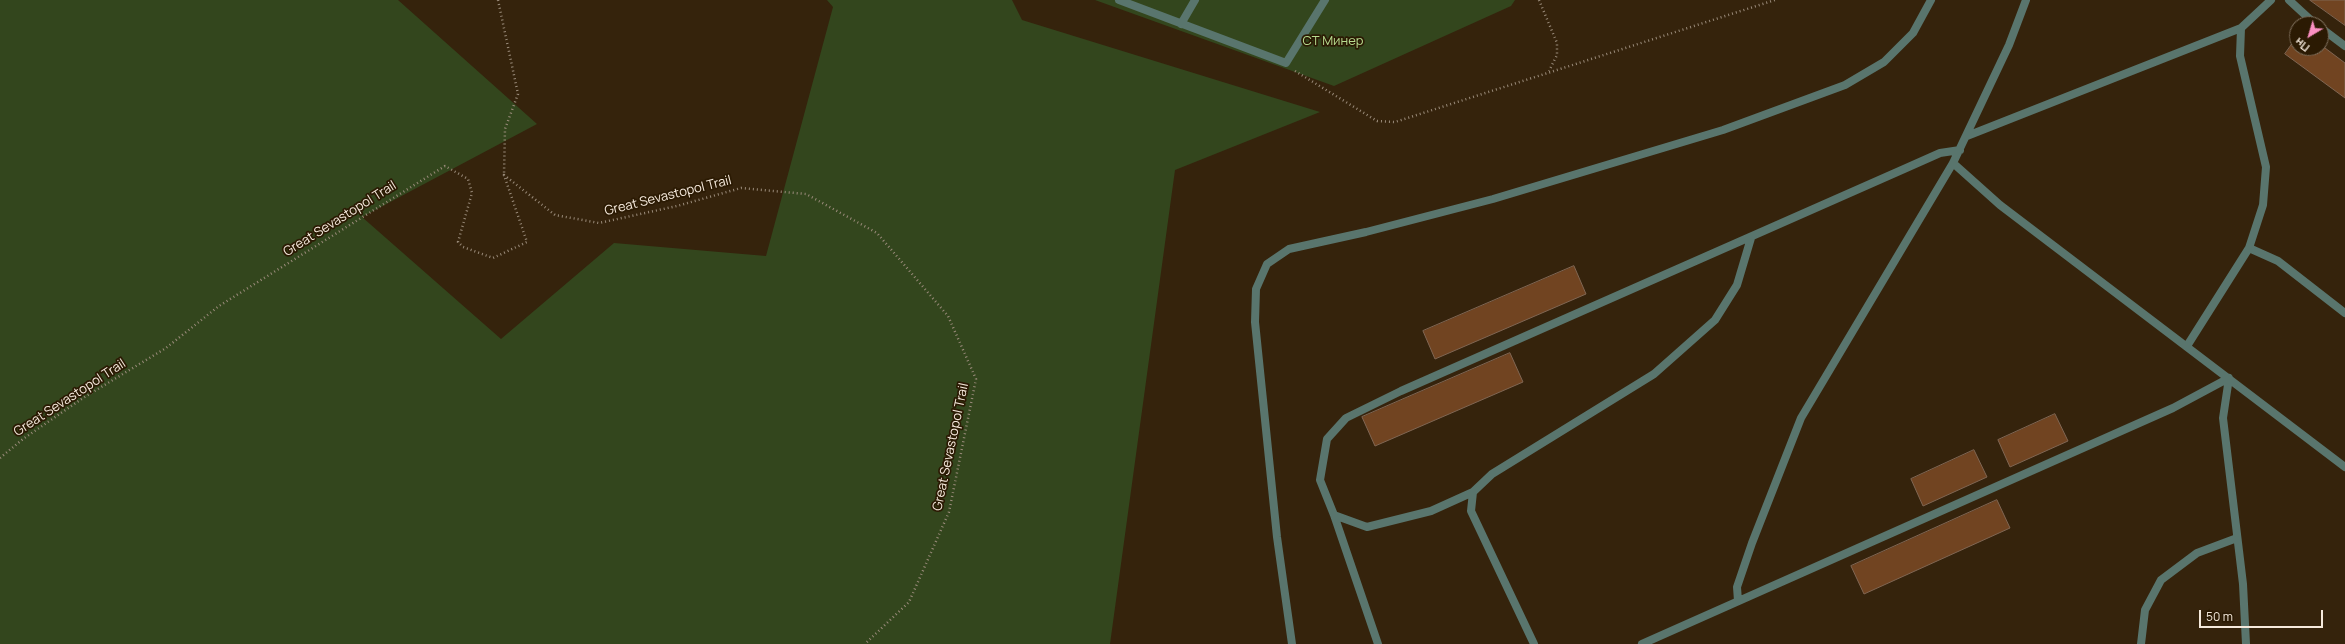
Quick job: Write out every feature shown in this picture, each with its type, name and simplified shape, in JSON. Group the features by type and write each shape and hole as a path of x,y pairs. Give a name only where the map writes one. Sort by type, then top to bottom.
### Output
{"lane":[{"path":"1119,0 1286,63 1326,0"},
{"path":"1181,24 1195,0"},
{"path":"1292,644 1277,537 1254,322 1256,289 1267,264 1289,249 1366,232 1493,199 1723,130 1845,85 1884,62 1913,33 1931,0"},
{"path":"1738,601 1737,587 1752,543 1801,418 1960,150 2009,45 2026,0"},
{"path":"1967,136 2241,28 2271,0"},
{"path":"2289,0 2306,16"},
{"path":"2187,346 2249,248 2263,205 2266,167 2240,56 2241,28"},
{"path":"2329,34 2345,46"},
{"path":"1378,644 1334,515 1320,480 1327,439 1346,418 1401,391 1751,238 1940,153 1960,150"},
{"path":"1953,163 2000,205 2345,467"},
{"path":"1334,515 1367,527 1431,511 1473,492 1492,474 1654,374 1715,320 1737,285 1751,238"},
{"path":"2249,248 2278,261 2345,313"},
{"path":"1642,644 2173,408 2229,378"},
{"path":"2229,378 2223,418 2243,584 2246,644"},
{"path":"1473,492 1471,511 1534,644"},
{"path":"2141,644 2144,610 2161,580 2197,553 2237,538"}],"path":[{"path":"498,0 518,94 505,129 504,176"},
{"path":"1539,0 1557,42 1557,55 1549,71"},
{"path":"1286,63 1331,95 1377,121 1395,122 1549,71 1775,0"},
{"name":"Great Sevastopol Trail","path":"0,458 23,439 83,398 166,348 219,306 445,166 468,179 472,193 458,242 463,247 493,258 523,245 527,242 527,238 510,199 504,176"},
{"name":"Great Sevastopol Trail","path":"504,176 555,215 599,223 677,206 741,188 806,194 876,233 948,316 976,379 949,512 909,602 865,644"}],"green space":[{"path":"0,0 398,0 537,124 362,217 501,339 614,243 766,256 833,7 827,0 1012,0 1022,20 1320,112 1175,170 1110,644 0,644"},
{"name":"СТ Минер","path":"1095,0 1515,0 1511,6 1334,86"}],"building":[{"path":"2310,0 2345,0 2345,25"},
{"path":"2289,48 2289,56 2329,56 2329,51 2345,63 2345,98 2285,54"},
{"path":"1574,266 1586,294 1435,359 1423,331"},
{"path":"1510,353 1523,382 1375,446 1362,417"},
{"path":"2055,414 2068,441 2010,467 1998,440"},
{"path":"1974,450 1987,477 1923,506 1911,479"},
{"path":"1997,500 2010,528 1864,594 1851,566"}]}
